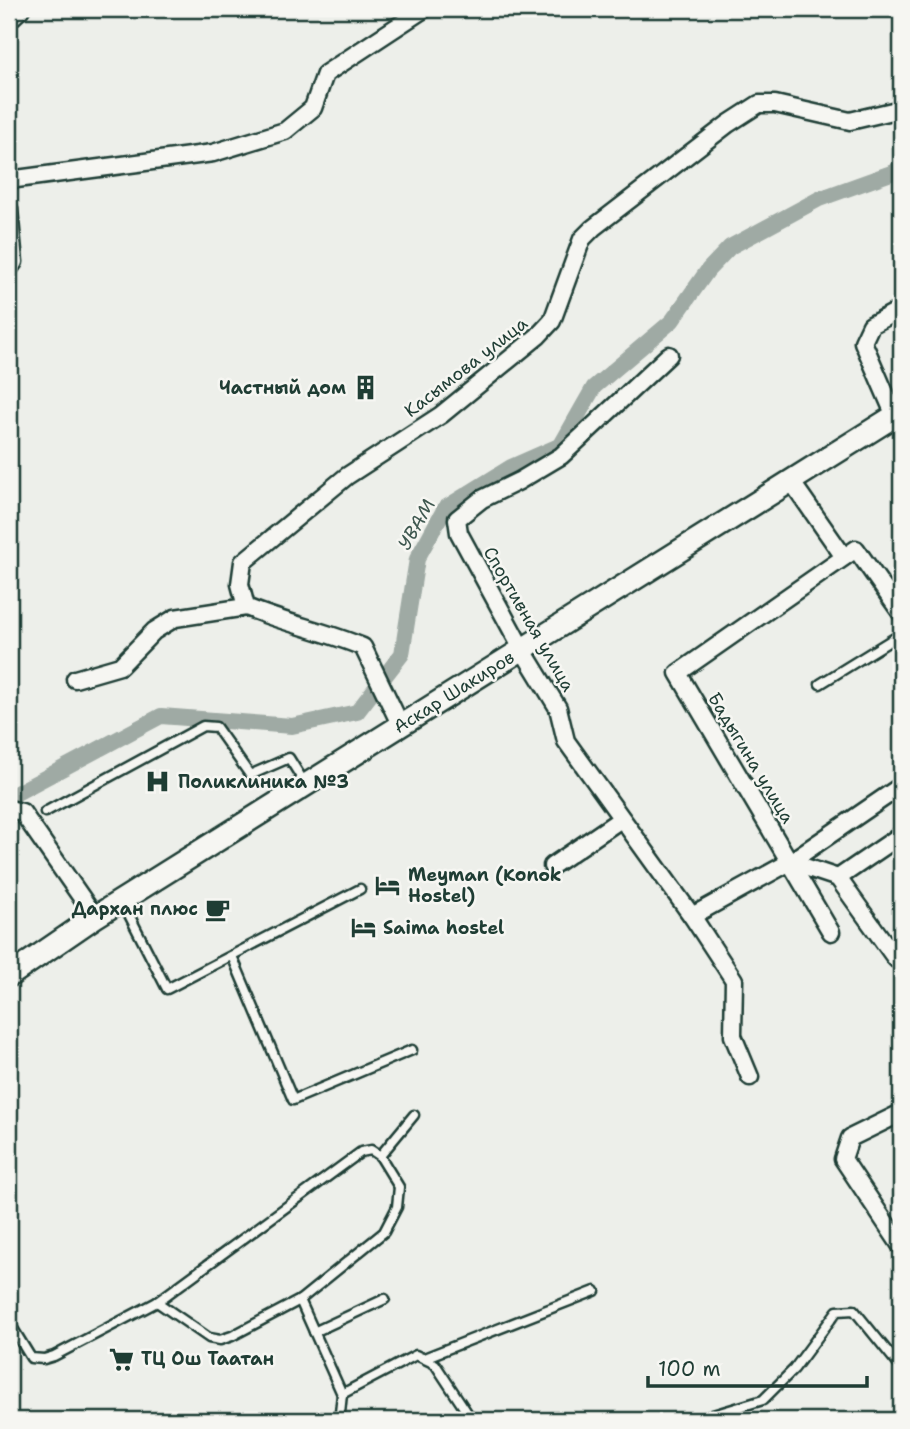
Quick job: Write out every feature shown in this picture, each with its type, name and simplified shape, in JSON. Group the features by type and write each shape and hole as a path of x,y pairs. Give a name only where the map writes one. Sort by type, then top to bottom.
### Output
{"main road":[{"name":"Аскар Шакиров","path":"9,976 121,900 898,414"}],"street":[{"path":"9,20 21,9"},
{"path":"9,180 213,153 285,131 313,108 325,74 424,9"},
{"name":"Касымова улица","path":"246,607 240,584 243,562 347,476 441,415 538,336 552,321 582,239 728,124 759,104 775,104 850,121 901,109"},
{"path":"9,209 14,262 9,270"},
{"path":"898,414 863,342 871,326 901,309"},
{"name":"Спортивная улица","path":"670,355 561,456 482,499 457,519 459,533 522,649 558,708 566,741 692,916 734,980 733,1036 751,1077"},
{"path":"791,481 844,557 856,549 901,613"},
{"name":"Бадыгина улица","path":"831,932 678,673 844,557"},
{"path":"75,679 120,666 155,631 175,618 246,607 268,617 331,634 363,648 401,726"},
{"path":"692,916 790,862 901,786"},
{"path":"9,809 22,812 95,917"},
{"path":"552,866 621,819"},
{"path":"838,878 901,835"},
{"path":"790,862 838,878 896,959 901,956"},
{"path":"901,1113 850,1138 843,1159 901,1246"}],"lane":[{"path":"820,684 901,634"},
{"path":"45,812 203,726 216,727 250,775 289,758 306,785"},
{"path":"121,900 167,989 360,889"},
{"path":"232,956 293,1100 412,1049"},
{"path":"380,1156 414,1115"},
{"path":"9,1322 31,1358 44,1359 54,1356 157,1302 361,1152 371,1150 380,1156 399,1187 397,1207 384,1232 300,1300 232,1336 220,1340 209,1338 157,1302"},
{"path":"424,1358 595,1291"},
{"path":"314,1332 385,1299"},
{"path":"300,1300 342,1394 340,1413 334,1420"},
{"path":"696,1420 763,1400 794,1369 837,1311 854,1310 901,1368"},
{"path":"342,1394 416,1355 435,1364 442,1372 472,1420"}],"waterway":[{"name":"УВАМ","path":"9,797 161,716 292,726 357,712 402,654 417,559 445,508 511,467 561,445 594,387 672,321 708,270 730,247 819,199 894,172 901,167"}],"place":[{"name":"Частный дом","path":"366,388"},
{"name":"Поликлиника №3","path":"158,782"},
{"name":"Meyman (Konok Hostel)","path":"388,885"},
{"name":"Дархан плюс","path":"218,909"},
{"name":"Saima hostel","path":"363,928"},
{"name":"ТЦ Ош Таатан","path":"121,1359"}]}
